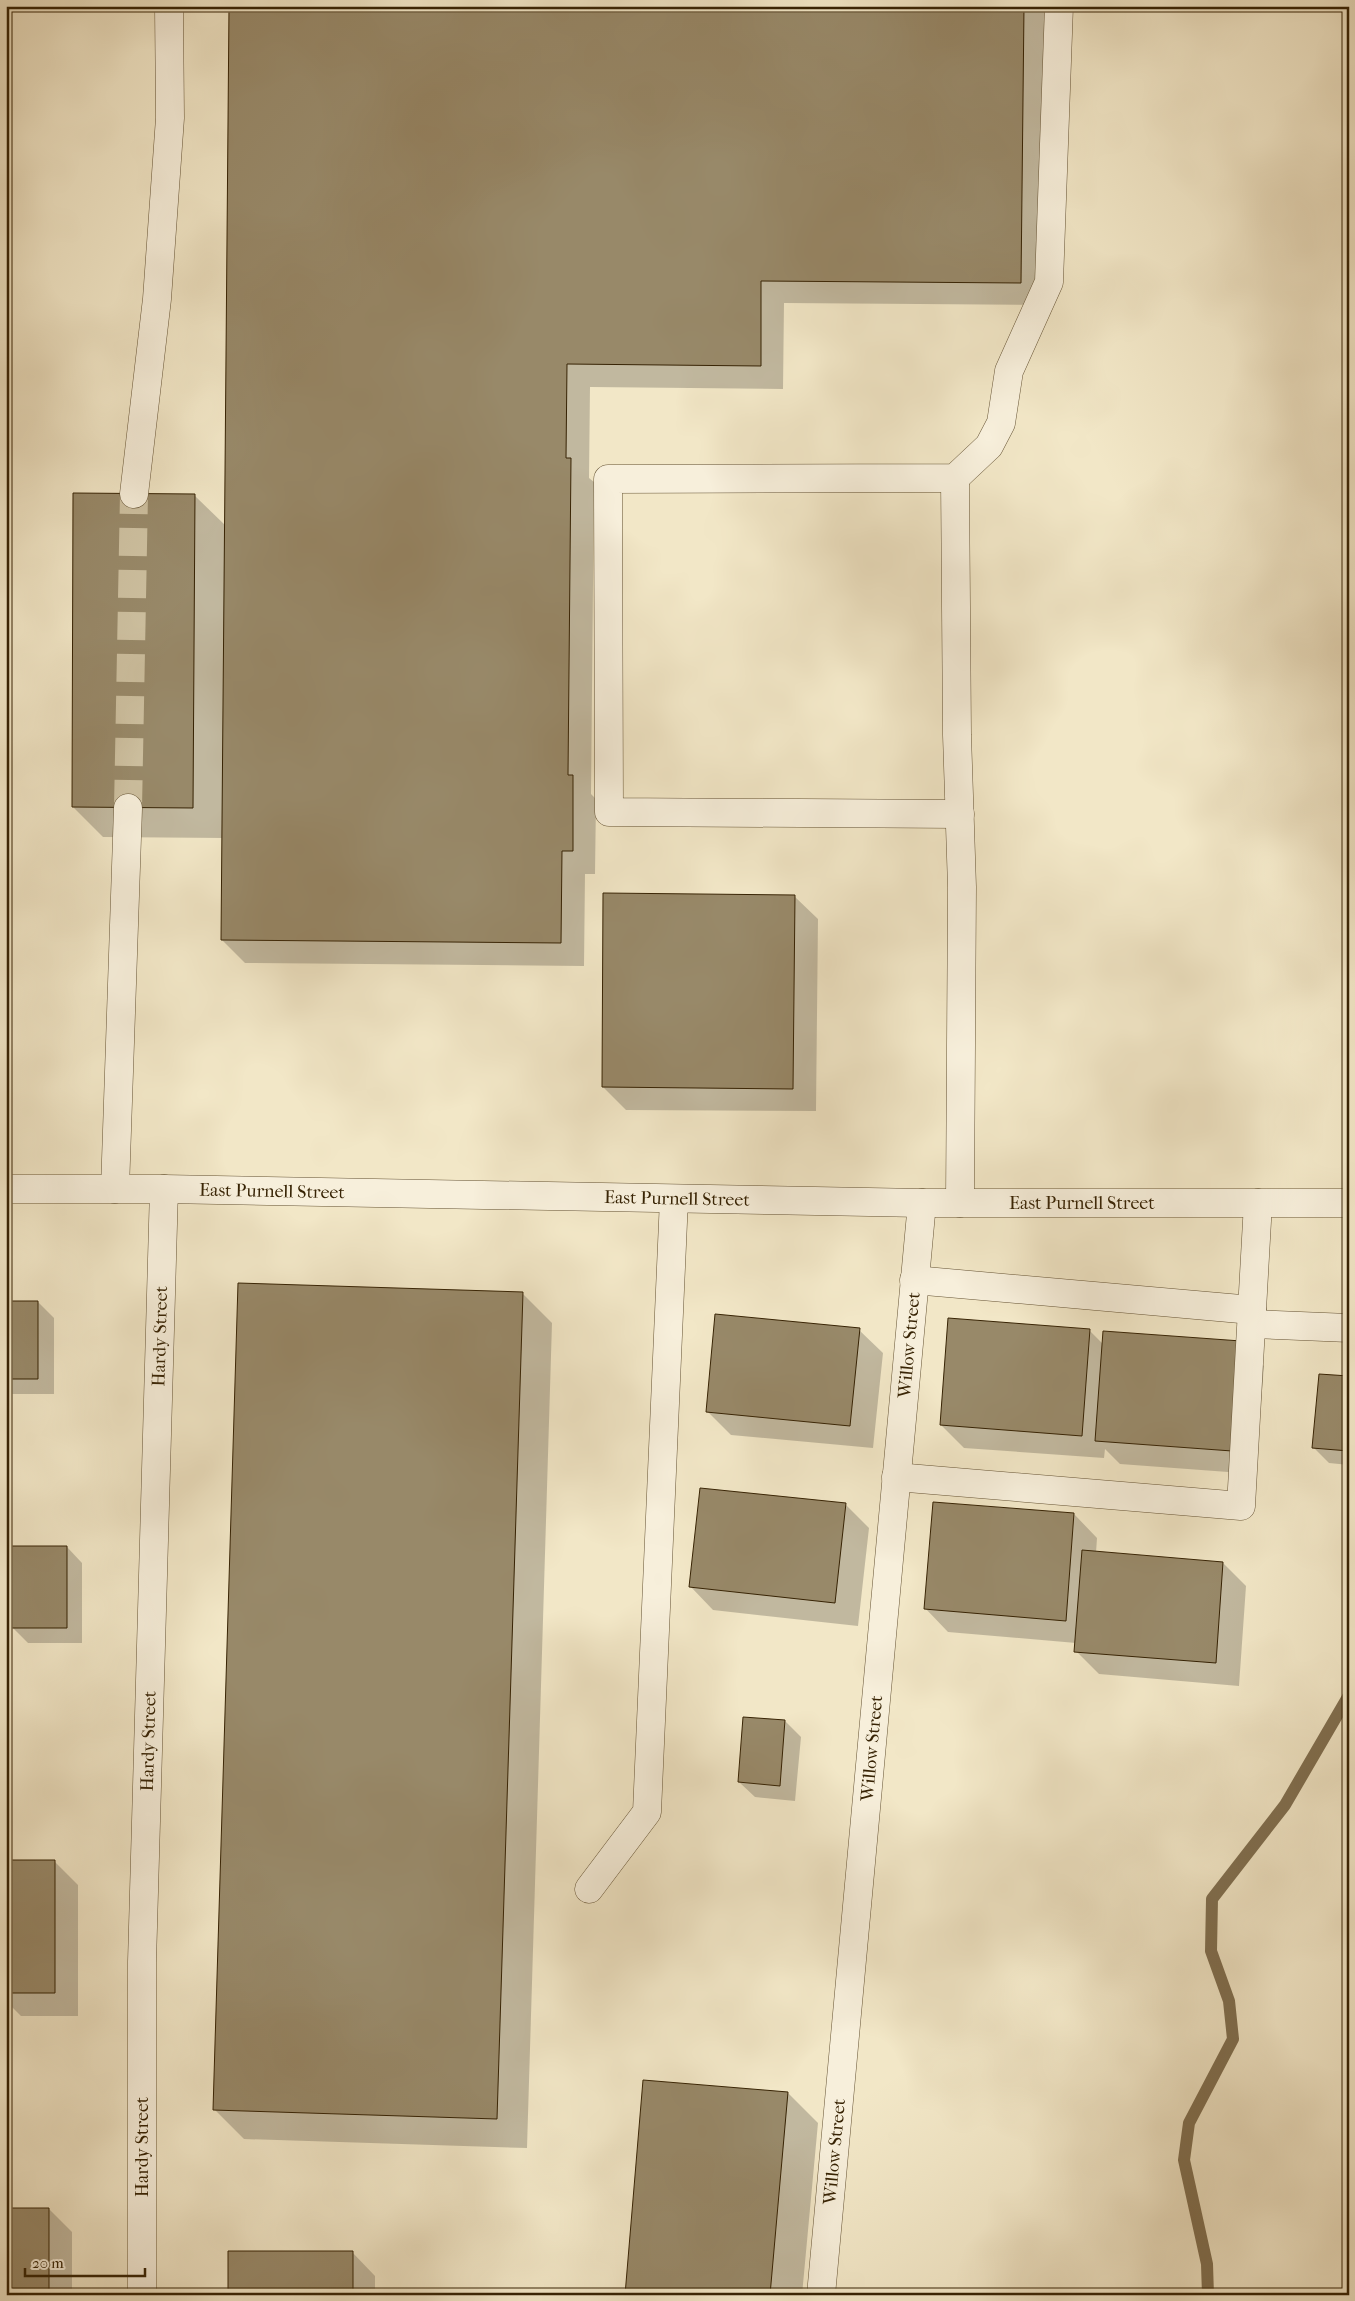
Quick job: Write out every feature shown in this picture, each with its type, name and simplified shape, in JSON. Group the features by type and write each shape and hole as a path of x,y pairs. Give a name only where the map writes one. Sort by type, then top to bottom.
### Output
{"street":[{"path":"134,494 157,299 169,137 169,6"},
{"path":"960,814 609,812 608,479 955,478 990,446 1001,423 1009,371 1049,282 1059,6"},
{"path":"955,478 962,887 960,1202"},
{"path":"115,1189 128,808"},
{"name":"East Purnell Street","path":"6,1189 164,1189 922,1202 1349,1202"},
{"name":"Hardy Street","path":"142,2295 142,1962 164,1189"},
{"path":"589,1889 647,1812 674,1198"},
{"name":"Willow Street","path":"821,2295 922,1202"},
{"path":"896,1477 1241,1506 1258,1202"},
{"path":"914,1280 1349,1328"}],"building":[{"path":"229,6 1024,6 1021,283 761,281 761,366 567,364 566,458 571,458 568,775 573,775 573,851 562,851 561,943 221,940"},
{"path":"73,493 195,494 193,808 72,807"},
{"path":"603,893 795,895 793,1089 602,1087"},
{"path":"238,1283 523,1292 497,2119 213,2110"},
{"path":"6,1301 38,1301 38,1379 6,1379"},
{"path":"715,1314 860,1328 850,1426 706,1412"},
{"path":"948,1318 1090,1329 1082,1436 940,1425"},
{"path":"1103,1331 1241,1341 1232,1451 1095,1441"},
{"path":"1319,1374 1349,1376 1349,1451 1312,1448"},
{"path":"700,1488 846,1503 835,1603 689,1587"},
{"path":"933,1502 1074,1513 1066,1621 924,1609"},
{"path":"11,1546 67,1546 67,1628 11,1628"},
{"path":"1082,1550 1223,1562 1216,1663 1074,1652"},
{"path":"743,1717 785,1720 780,1786 738,1782"},
{"path":"6,1860 55,1860 55,1993 6,1993"},
{"path":"643,2080 788,2092 770,2295 625,2295"},
{"path":"6,2208 49,2208 49,2295 6,2295"},
{"path":"228,2251 353,2251 353,2295 228,2295"}],"waterway":[{"path":"1208,2295 1207,2264 1184,2160 1189,2123 1233,2039 1229,2001 1211,1951 1212,1899 1285,1805 1349,1695"}],"tunnel":[{"path":"128,808 134,494"}]}
